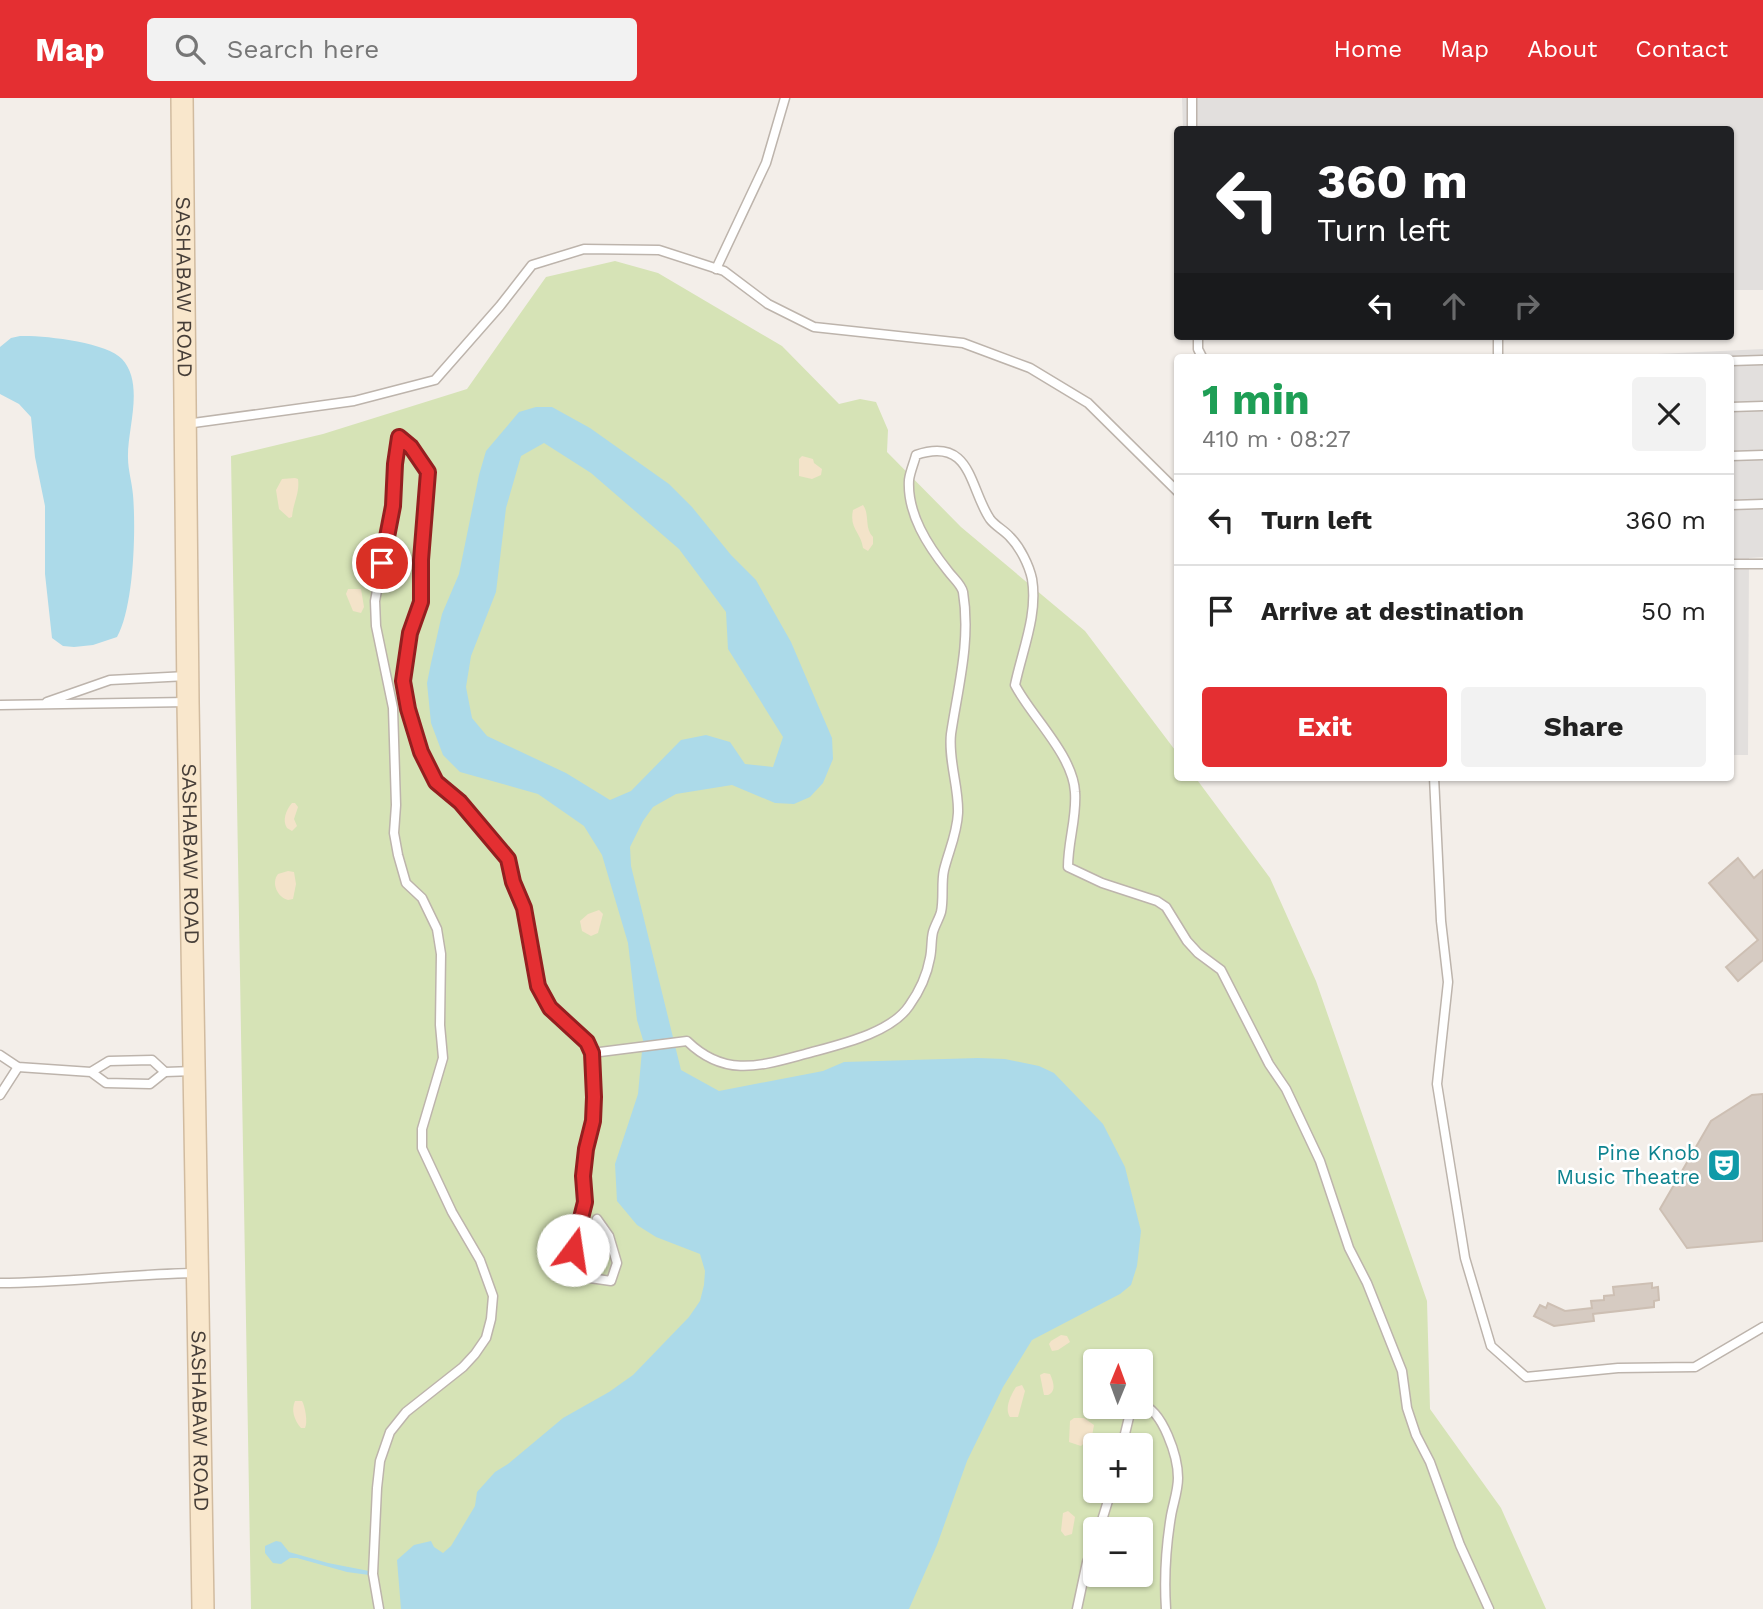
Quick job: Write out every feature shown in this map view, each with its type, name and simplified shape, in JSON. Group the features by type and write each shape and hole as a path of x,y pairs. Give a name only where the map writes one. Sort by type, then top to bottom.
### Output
{"main road":[{"name":"SASHABAW ROAD","path":"184,98 187,676 203,1609"}],"lane":[{"path":"716,269 766,163 785,98"},
{"path":"1192,98 1192,126"},
{"path":"186,424 354,401 435,380 500,306 531,265 584,249 659,250 723,271 768,304 814,327 963,343 1030,368 1088,403 1174,488"},
{"path":"1734,361 1763,360"},
{"path":"1734,407 1763,406"},
{"path":"379,1609 373,1574 377,1488 380,1461 390,1432 406,1412 463,1367 475,1354 486,1338 493,1296 480,1260 452,1212 422,1148 422,1129 443,1058 440,1025 441,954 437,929 422,898 406,883 398,855 394,832 396,805 393,708 376,626 375,601 393,506 399,437 411,447 428,472 421,560 421,602 410,633 403,681 408,709 421,752 436,782 460,802 508,859 513,882 524,908 538,986 550,1008 587,1042 592,1053 593,1121 583,1176 585,1202 573,1250 583,1277 611,1281 617,1263 609,1236 597,1219"},
{"path":"592,1053 687,1041 704,1056 742,1067 782,1061 824,1049 894,1023 909,1007 922,985 930,958 933,932 941,914 943,873 956,835 957,788 951,736 964,663 965,623 962,589 918,525 910,503 909,478 916,455 928,451 952,454 969,470 991,520 1012,538 1022,553 1032,579 1029,630 1014,685 1057,746 1074,781 1076,809 1068,848 1068,867 1102,884 1146,897 1166,907 1187,941 1225,976 1269,1063 1286,1089 1320,1161 1349,1248 1367,1283 1402,1371 1407,1408 1416,1435 1430,1462 1460,1545 1489,1609"},
{"path":"1734,456 1763,455"},
{"path":"1734,505 1763,504"},
{"path":"1734,564 1763,564"},
{"path":"40,704 110,680 187,676"},
{"path":"0,705 188,702"},
{"path":"1434,781 1441,921 1448,982 1437,1084 1465,1258 1491,1346 1527,1377 1618,1368 1695,1367 1763,1328"},
{"path":"0,1055 18,1067 91,1072 106,1083 150,1084 165,1072 194,1071"},
{"path":"91,1072 109,1060 152,1060 165,1072"},
{"path":"0,1095 18,1067"},
{"path":"0,1283 57,1283 146,1274 198,1273"},
{"path":"1153,1411 1176,1457 1178,1480 1167,1549 1166,1609"},
{"path":"1077,1609 1083,1581"}],"green space":[{"path":"615,261 658,273 782,346 839,404 860,399 876,402 888,430 887,452 961,527 1085,631 1174,749 1174,781 1198,781 1270,878 1316,981 1427,1301 1430,1409 1501,1508 1546,1609 251,1609 231,456 323,434 467,389 546,277"}],"sand":[{"path":"802,456 813,459 822,469 821,475 812,479 799,476 799,459"},
{"path":"282,479 298,479 298,489 292,517 289,518 279,509 276,490"},
{"path":"863,505 873,537 873,544 868,551 863,548 852,516 853,510"},
{"path":"348,589 361,589 364,607 361,613 353,611 346,594"},
{"path":"292,803 298,807 294,819 297,826 292,831 287,828 285,818"},
{"path":"294,872 296,884 293,899 288,900 278,893 275,881 278,874"},
{"path":"599,910 603,914 598,933 591,936 582,931 580,921"},
{"path":"1061,1335 1067,1336 1070,1342 1052,1351 1049,1344"},
{"path":"1050,1374 1053,1383 1053,1391 1048,1395 1044,1395 1040,1375"},
{"path":"1022,1385 1025,1391 1018,1417 1010,1417 1010,1398 1016,1387"},
{"path":"295,1401 303,1403 305,1428 301,1428 295,1418"},
{"path":"1083,1418 1094,1425 1093,1433 1083,1433 1081,1446 1069,1442 1070,1421"},
{"path":"1068,1511 1075,1517 1072,1534 1065,1536 1061,1531 1063,1513"}],"shaded area":[{"path":"1182,98 1763,98 1763,290 1734,290 1734,126 1183,126"},
{"path":"1763,349 1763,557 1749,558 1748,755 1734,755 1734,354 1657,354"}],"water":[{"path":"11,338 58,338 103,348 122,359 129,369 132,381 134,394 128,458 134,510 134,547 130,588 123,624 117,637 93,645 63,646 52,638 45,574 45,506 35,457 31,417 19,404 0,394 0,347"},
{"path":"536,407 552,407 590,428 669,484 692,507 731,555 756,580 791,642 832,738 833,759 823,783 810,797 794,804 775,803 732,785 676,794 653,807 630,847 631,866 681,1070 719,1091 823,1071 844,1062 978,1058 1005,1059 1039,1066 1054,1073 1103,1124 1125,1167 1141,1231 1137,1266 1131,1285 1120,1294 1032,1340 1003,1387 967,1461 937,1545 909,1609 401,1609 397,1560 414,1545 431,1541 434,1547 443,1553 451,1546 475,1506 477,1492 495,1472 563,1418 633,1375 689,1317 700,1301 704,1285 705,1271 700,1254 656,1237 637,1225 617,1201 615,1164 638,1094 643,1040 637,1020 628,943 602,855 584,826 538,794 460,772 443,755 431,723 427,683 442,614 459,574 479,475 486,451 519,412","holes":["544,443 591,473 679,549 726,612 728,649 783,737 773,767 745,764 730,742 706,735 681,740 631,791 610,800 566,773 487,736 472,718 466,687 471,656 496,592 506,508 521,456"]},
{"path":"276,1541 281,1542 289,1552 369,1571 369,1575 347,1572 297,1558 290,1558 281,1564 273,1563 265,1553 265,1546"}],"building":[{"path":"1738,858 1754,878 1763,870 1763,960 1738,981 1726,967 1758,940 1709,883"},
{"name":"Pine Knob Music Theatre","path":"1763,1094 1763,1241 1687,1248 1660,1209 1711,1121 1752,1095"},
{"path":"1652,1283 1652,1288 1658,1287 1659,1300 1654,1301 1654,1307 1593,1314 1594,1321 1554,1326 1534,1316 1540,1305 1546,1308 1548,1303 1565,1311 1592,1308 1591,1301 1604,1300 1604,1296 1614,1295 1613,1287"}],"place":[{"name":"Pine Knob Music Theatre","path":"1724,1165"}],"route":[{"path":"382,563 393,506 399,437 411,447 428,472 421,560 421,602 410,633 403,681 421,752 436,782 460,802 508,859 513,882 524,908 538,986 550,1008 587,1042 592,1053 593,1121 583,1176 585,1202 573,1250"}]}
